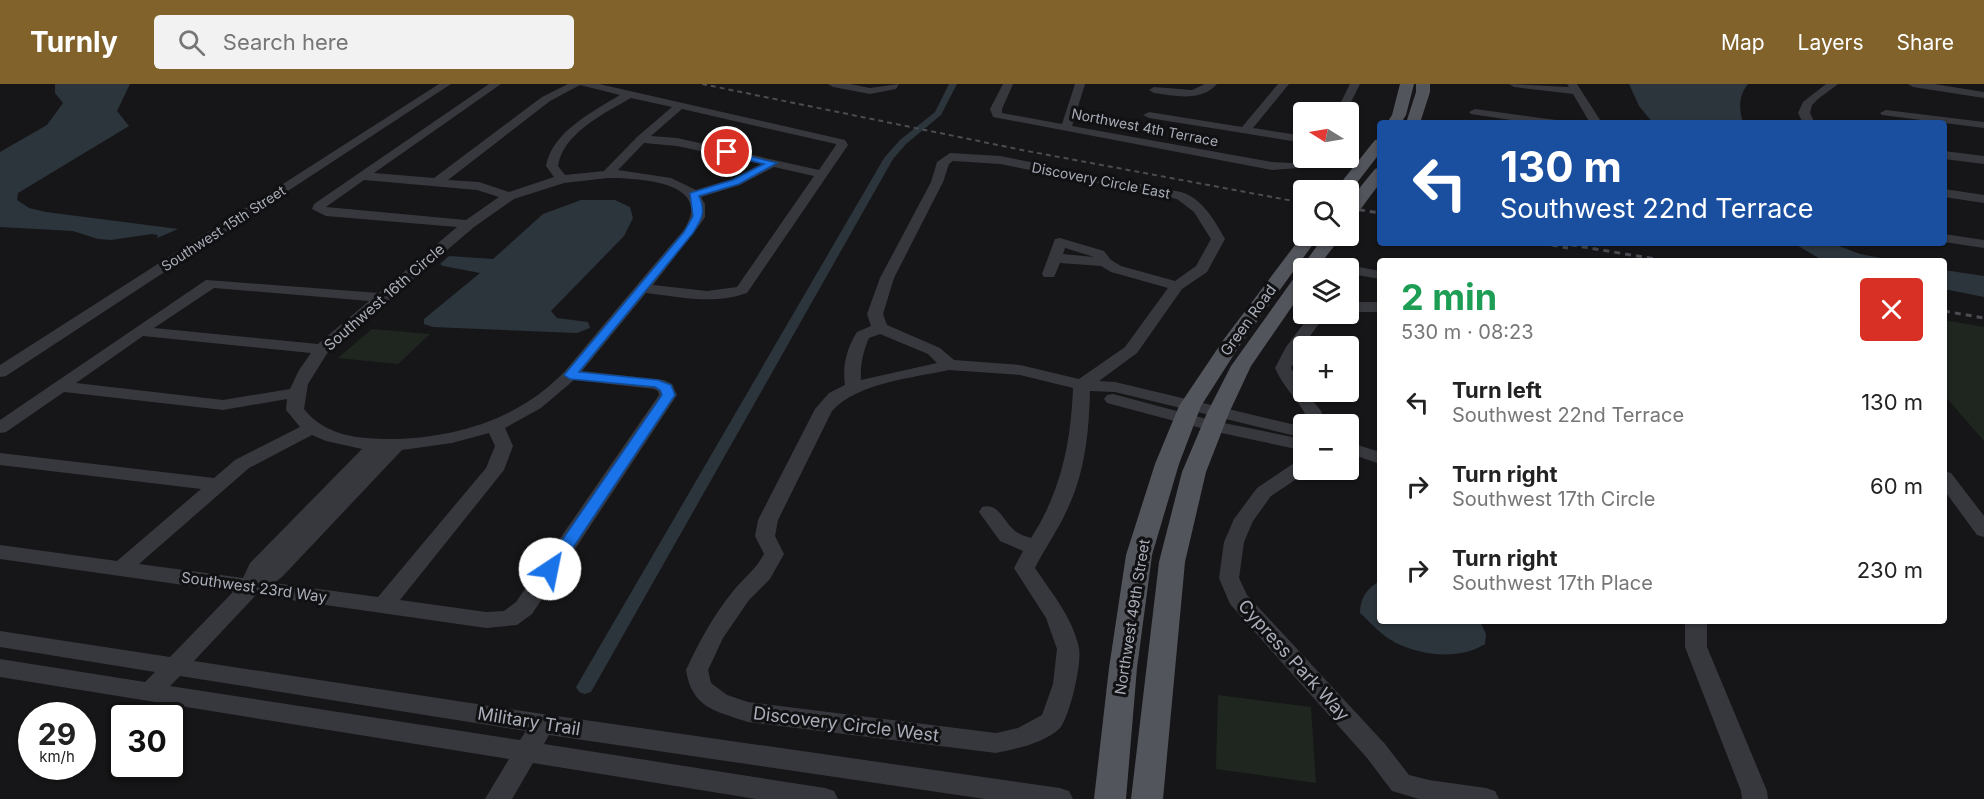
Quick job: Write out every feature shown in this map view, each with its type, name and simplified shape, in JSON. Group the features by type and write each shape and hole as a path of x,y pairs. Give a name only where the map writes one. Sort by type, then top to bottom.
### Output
{"main road":[{"path":"1396,120 1407,84"},
{"path":"1414,120 1423,92 1423,84"},
{"path":"1351,180 1377,146"},
{"path":"1359,200 1377,176"},
{"name":"Green Road","path":"1188,412 1231,343 1303,246"},
{"path":"1316,258 1325,246"},
{"name":"Green Road","path":"1215,420 1240,366 1293,291"},
{"name":"Northwest 49th Street","path":"1110,799 1123,668 1139,555 1157,492 1188,412"},
{"name":"Northwest 49th Street","path":"1147,799 1172,562 1194,472 1215,420"}],"street":[{"name":"Southwest 15th Street","path":"0,372 446,84"},
{"path":"469,224 326,213 320,209 321,204 496,84"},
{"path":"437,182 546,99 576,84"},
{"path":"585,84 842,142 742,290 731,295 642,288"},
{"path":"833,84 870,91 890,87"},
{"name":"Northwest 4th Terrace","path":"1008,84 996,109 997,115 1066,128 1148,112 1287,168 1293,166"},
{"path":"1066,128 1080,84"},
{"path":"1148,112 1202,93 1212,84"},
{"path":"1245,129 1284,84"},
{"path":"1346,102 1355,84"},
{"path":"1514,84 1574,88 1594,120"},
{"path":"1808,120 1804,113 1807,104 1833,84"},
{"path":"1913,84 1984,95"},
{"path":"1970,84 1984,95"},
{"path":"562,179 552,166 555,153 565,141 607,107 629,94"},
{"path":"608,174 641,140 681,105"},
{"path":"1148,112 1293,138"},
{"path":"1475,112 1534,120"},
{"path":"1886,113 1943,120"},
{"path":"1947,120 1984,125"},
{"path":"641,140 677,142 822,174"},
{"path":"1947,155 1984,160"},
{"name":"Discovery Circle East","path":"880,328 875,314 887,278 937,182 943,162 950,157 1000,159 1181,196 1190,201 1210,224 1218,239 1202,269 1177,286 1131,350 1082,385"},
{"path":"59,386 223,405 295,393 295,410 311,428 332,438 387,444 427,442 495,426 518,415 550,394 570,375 688,233 698,216 699,206 694,195 736,182 772,163"},
{"name":"Southwest 16th Circle","path":"295,393 305,370 322,349 469,224 509,196 562,179 608,174 635,175 664,181 679,185 694,195"},
{"path":"363,176 479,186 509,196"},
{"path":"1947,193 1984,199"},
{"path":"1947,238 1984,244"},
{"path":"1050,274 1060,242 1099,254 1106,263 1116,268 1177,286"},
{"path":"1359,271 1377,274"},
{"path":"0,428 197,291 212,283 384,298"},
{"path":"1359,307 1377,307"},
{"path":"1311,324 1294,347 1283,368 1288,382 1315,414"},
{"path":"855,387 851,367 855,350 863,335 880,328 934,351 949,365"},
{"path":"140,331 322,349"},
{"name":"Discovery Circle West","path":"1082,385 1079,449 1071,480 1045,533 1024,568 1056,616 1068,649 1065,684 1051,720 1024,737 996,743 788,719 738,709 719,702 700,687 697,670 714,634 742,595 763,574 774,554 765,536 768,520 824,409 835,397 855,387 949,365 1020,370 1082,385 1099,396 1188,412 1215,420"},
{"name":"Southwest 23rd Way","path":"0,552 486,620 509,619 524,608 668,395 666,388 658,384 570,375"},
{"path":"1215,420 1293,431"},
{"path":"1215,420 1268,438 1293,444"},
{"path":"383,606 495,470 504,446 495,426"},
{"path":"122,568 242,464 311,428"},
{"path":"151,691 251,587 275,572 387,444"},
{"path":"1359,451 1377,457"},
{"path":"0,459 217,485"},
{"path":"1359,461 1377,465"},
{"name":"Cypress Park Way","path":"1293,472 1264,492 1244,519 1234,542 1229,578 1238,599 1376,751 1401,783 1429,791 1486,799"},
{"path":"1947,481 1984,530"},
{"path":"989,512 1007,536 1035,548"},
{"path":"1696,624 1695,647 1754,791 1755,799"},
{"name":"Military Trail","path":"0,639 543,724 1060,799"},
{"name":"Military Trail","path":"0,668 825,799"},
{"path":"498,799 543,724"}],"shaded area":[{"path":"55,84 130,84 117,111 129,126 18,193 17,200 29,208 46,212 178,229 157,238 158,235 152,234 111,240 98,239 73,231 0,227 0,152 47,125 63,103 55,93"},
{"path":"1629,84 1748,84 1742,93 1740,103 1742,120 1651,120 1639,106"},
{"path":"581,200 615,200 630,207 633,218 624,236 551,311 557,318 588,322 590,328 577,333 433,327 424,324 424,319 480,273 440,264 449,256 493,259 543,214"},
{"path":"1798,246 1839,246 1860,254 1881,258 1819,258"},
{"path":"1947,270 1984,276 1984,297 1947,290"},
{"path":"1947,321 1984,327 1984,441 1947,398"},
{"path":"372,329 430,334 398,364 338,358"},
{"path":"1377,583 1377,624 1481,624 1486,634 1485,644 1464,652 1441,654 1418,651 1396,643 1381,633 1360,613 1361,603 1371,587"},
{"path":"1218,695 1311,707 1316,783 1216,769"}],"waterway":[{"path":"585,687 889,158 903,142 938,113 953,84"}],"railway":[{"path":"702,84 1027,151 1293,201"},
{"path":"1359,210 1377,213"},
{"path":"1557,246 1568,248"},
{"path":"1578,246 1649,258"},
{"path":"1947,312 1984,318"}],"route":[{"path":"550,569 668,395 666,388 658,384 570,375 688,233 698,216 699,206 694,195 736,182 757,173 772,163 727,152"}]}
